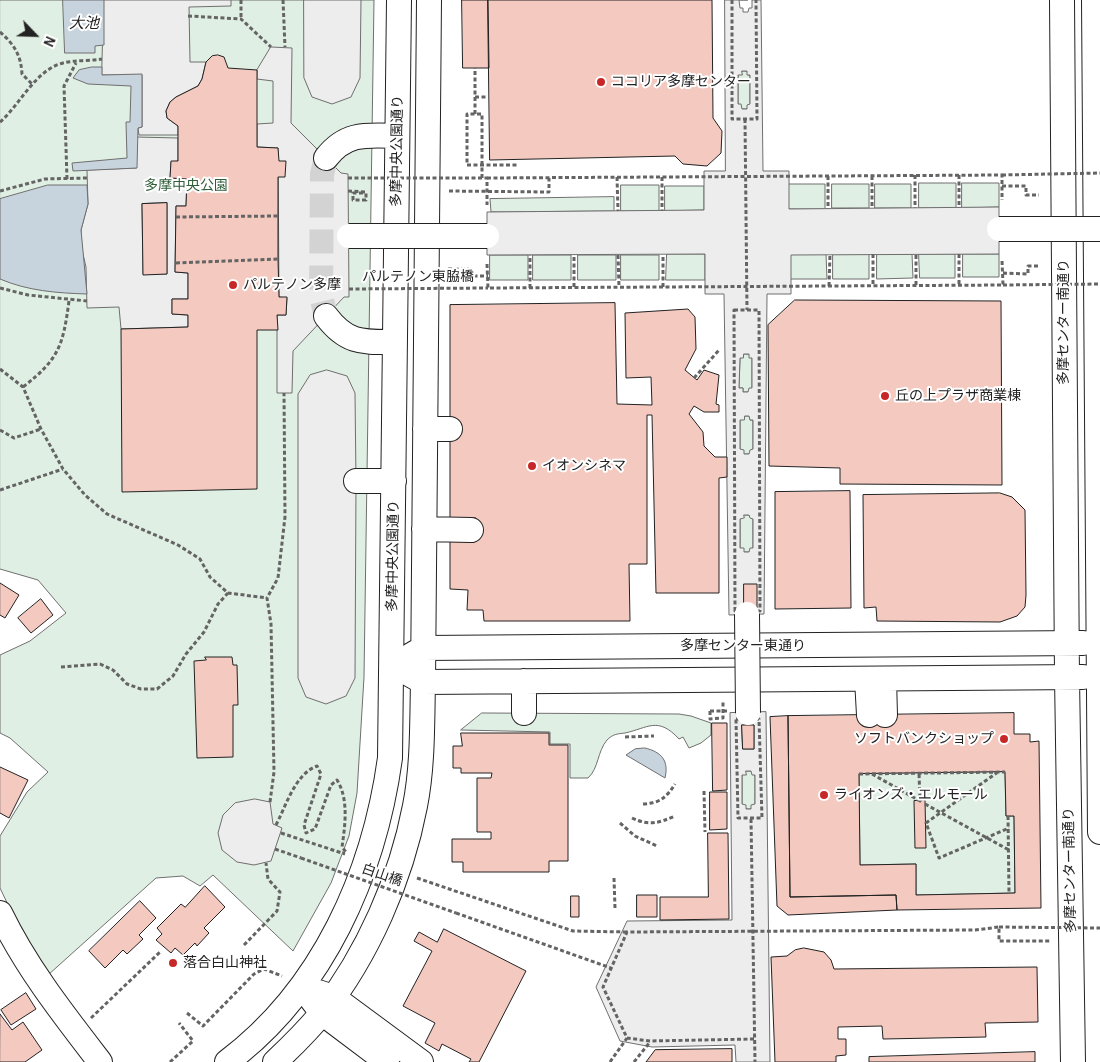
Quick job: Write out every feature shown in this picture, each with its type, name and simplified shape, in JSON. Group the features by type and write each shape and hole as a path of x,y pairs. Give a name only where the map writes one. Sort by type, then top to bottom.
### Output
{"street":[{"name":"多摩中央公園通り","path":"227,1062 276,1018 293,981 328,948 348,909 370,855 384,801 390,758 392,666 399,0"},
{"path":"275,1062 327,1005 355,963 376,922 399,865 415,806 421,760 423,682 429,0"},
{"path":"1066,2 1096,12 1100,832"},
{"name":"多摩センター南通り","path":"1066,2 1067,677 1073,1062"},
{"path":"326,158 335,146 343,140 366,135 397,136"},
{"path":"999,229 1100,229"},
{"path":"349,236 487,236"},
{"path":"326,316 336,329 347,338 363,342 395,342"},
{"path":"425,429 450,429"},
{"path":"356,481 394,480"},
{"path":"424,529 470,530"},
{"path":"737,712 747,614"},
{"name":"多摩センター東通り","path":"392,666 423,648 1099,643"},
{"path":"392,666 423,682 1099,677"},
{"path":"876,679 877,715"},
{"path":"524,681 524,713"},
{"path":"0,913 12,938 44,990 100,1062"},
{"path":"293,981 327,1005 421,1062"},
{"path":"327,1005 387,1062"}],"path":[{"path":"241,0 241,19"},
{"path":"284,0 285,48"},
{"path":"732,0 732,119 757,119 756,0"},
{"path":"188,16 241,19 270,47"},
{"path":"0,32 14,46 21,59 22,74 33,85"},
{"path":"0,122 12,112 46,72 63,63 102,59"},
{"path":"67,179 64,86 76,63"},
{"path":"475,68 475,114"},
{"path":"475,97 489,97"},
{"path":"482,178 482,165 482,114 467,114 467,165 482,165 518,165"},
{"path":"745,119 747,310"},
{"path":"348,178 1100,174"},
{"path":"959,175 959,208"},
{"path":"1002,175 1002,200"},
{"path":"828,176 828,208"},
{"path":"872,176 872,208"},
{"path":"915,176 915,208"},
{"path":"617,177 618,211"},
{"path":"662,177 662,211"},
{"path":"0,191 45,179 87,178"},
{"path":"487,178 487,205"},
{"path":"443,191 549,192 549,178"},
{"path":"1002,186 1026,186 1026,195 1039,195"},
{"path":"348,191 366,192 366,200 353,200 353,193 364,193"},
{"path":"176,217 278,216"},
{"path":"663,254 663,287"},
{"path":"830,254 830,286"},
{"path":"873,254 873,286"},
{"path":"916,254 916,285"},
{"path":"959,254 959,285"},
{"path":"530,255 530,288"},
{"path":"574,255 574,287"},
{"path":"618,255 619,287"},
{"path":"176,263 278,259"},
{"path":"1002,260 1003,285"},
{"path":"487,264 488,288"},
{"path":"1003,273 1028,274 1028,266 1040,266"},
{"path":"442,269 468,269 468,276 488,276"},
{"name":"パルテノン東脇橋","path":"349,289 1100,284"},
{"path":"0,288 69,301 87,301"},
{"path":"22,387 42,372 55,356 64,337 69,301"},
{"path":"734,310 747,310 759,310 760,611 735,611 734,310"},
{"path":"694,378 720,349"},
{"path":"0,369 22,387 41,430 64,469 85,495 107,514 178,545 200,558 210,577 228,593 267,598"},
{"path":"270,802 273,762 271,624 267,598 278,578 285,517 284,393"},
{"path":"0,430 14,438 41,430"},
{"path":"0,490 64,469"},
{"path":"61,667 100,664 113,670 126,684 141,689 157,689 173,676 186,654 204,632 218,604 228,593"},
{"path":"723,697 724,718 710,719 710,711 737,712"},
{"path":"760,719 762,818 751,819 738,818 736,720 760,719"},
{"path":"625,737 654,736"},
{"path":"276,825 294,787 309,768 317,766 322,774 304,825 306,833 315,829 331,785 337,780 341,786 346,818 342,847 350,855 281,832"},
{"path":"998,772 926,823 939,858 1008,828"},
{"path":"859,774 1005,772"},
{"path":"872,774 920,801 919,773"},
{"path":"643,804 656,803 667,796 674,784"},
{"path":"704,791 705,832"},
{"path":"925,804 1009,850"},
{"path":"632,818 645,824 660,822 675,816"},
{"path":"1008,816 1009,892"},
{"path":"751,819 755,1062"},
{"path":"620,823 634,836 657,846"},
{"name":"白山橋","path":"275,849 611,968"},
{"path":"244,945 276,911 280,892 268,879 266,863"},
{"path":"411,876 573,931 752,932 975,930 999,927 1100,928"},
{"path":"614,878 615,908"},
{"path":"999,927 1000,941 1057,941"},
{"path":"627,1038 603,986 628,932"},
{"path":"77,1032 161,952"},
{"path":"187,1013 203,1026 254,974 264,969 293,981"},
{"path":"170,1062 193,1041 179,1023"},
{"path":"627,1038 650,1041 754,1039"},
{"path":"610,1062 627,1038"},
{"path":"634,1062 650,1041"}],"green space":[{"name":"多摩中央公園","path":"0,0 374,0 364,677 357,793 349,836 331,883 293,951 213,875 200,886 183,876 156,878 48,975 20,930 0,888 0,836 27,792 48,772 10,738 0,733 0,655 30,641 66,613 38,580 0,569"},
{"path":"742,71 747,71 748,75 750,75 750,104 747,109 741,109 738,104 738,75"},
{"path":"919,183 956,183 956,208 919,208"},
{"path":"962,183 999,183 999,207 962,208"},
{"path":"788,184 825,184 825,209 789,209"},
{"path":"832,184 869,184 869,208 832,208"},
{"path":"875,184 911,184 911,208 875,208"},
{"path":"621,185 659,185 659,211 621,211"},
{"path":"665,186 704,186 704,210 665,211"},
{"path":"614,197 614,211 491,212 490,199"},
{"path":"667,254 705,254 705,280 666,280"},
{"path":"826,254 827,279 790,279 790,255"},
{"path":"833,254 869,254 869,279 833,279"},
{"path":"877,254 912,254 913,278 877,279"},
{"path":"919,254 955,254 955,278 920,278"},
{"path":"963,254 999,254 999,277 963,277"},
{"path":"490,255 528,255 528,280 490,280"},
{"path":"533,255 571,255 571,280 533,280"},
{"path":"578,255 616,255 616,280 578,280"},
{"path":"621,255 659,255 659,280 621,280"},
{"path":"743,354 749,354 752,358 752,388 749,392 743,392 743,388 739,388 740,358"},
{"path":"744,416 750,416 750,420 753,420 753,450 750,454 744,454 740,450 740,420"},
{"path":"744,515 750,515 753,518 753,548 750,552 744,552 740,548 740,518"},
{"path":"482,713 679,714 711,723 711,735 701,743 689,748 683,737 679,739 672,732 659,726 615,735 607,740 592,774 588,778 570,778 570,744 550,744 550,732 461,730"},
{"path":"746,771 752,771 755,775 755,805 751,809 746,809 742,805 742,775"},
{"path":"1005,772 1006,816 1014,816 1015,893 916,895 916,864 860,865 859,774"}],"shaded area":[{"path":"104,0 231,0 231,6 189,7 190,62 206,62 202,79 198,86 176,97 170,102 166,111 167,118 178,126 178,135 139,135 138,128 142,127 142,75 102,75"},
{"path":"304,0 361,0 360,78 351,97 332,104 312,97 304,78"},
{"path":"725,0 739,0 740,8 743,8 743,12 748,12 749,8 752,8 752,0 761,0 763,171 789,171 789,209 999,207 999,254 791,255 791,294 767,294 764,614 729,615 724,294 705,294 705,254 487,255 487,212 704,210 704,171 725,171","holes":["742,71 747,71 747,75 750,75 750,104 747,105 747,109 742,109 741,104 738,104 738,75 742,75","744,354 749,354 749,358 752,358 752,388 749,388 748,392 743,392 743,388 739,388 740,358 743,358","745,416 749,416 750,420 753,420 753,449 750,450 749,454 744,454 744,450 740,449 740,420 744,420","744,515 749,515 753,519 753,548 750,548 749,552 744,552 744,548 740,548 740,519 744,518"]},
{"path":"271,47 292,48 291,123 341,173 348,174 349,297 344,297 293,351 292,393 277,393 277,315 286,315 287,298 279,297 278,148 257,147 257,124 273,123 273,81 257,79 257,70"},
{"path":"136,137 178,138 178,161 171,162 170,178 187,179 186,206 176,206 175,272 188,273 188,299 172,299 172,314 188,315 188,327 121,329 119,307 87,308 86,267 82,250 81,230 88,204 87,170 136,168","holes":["167,203 167,274 143,274 142,204"]},
{"path":"327,370 347,376 355,393 356,481 355,678 346,696 326,704 306,697 298,678 298,394 310,375"},
{"path":"766,712 770,1062 736,1062 735,1045 652,1047 620,1041 596,987 627,921 732,920 730,713","holes":["742,725 754,725 754,749 743,749","746,771 751,771 752,775 755,775 755,804 751,805 751,809 746,809 746,805 742,804 742,775 746,775"]},
{"path":"255,799 270,802 273,824 282,828 271,861 254,865 237,862 222,850 218,833 223,815 235,803"}],"water":[{"name":"大池","path":"63,0 104,0 104,45 95,46 95,53 65,53"},
{"path":"102,67 102,75 142,74 142,127 138,128 137,168 73,171 72,163 127,158 126,122 130,122 131,86 88,84 73,78 79,70"},
{"path":"48,185 87,185 88,204 81,230 87,294 43,291 0,279 0,199"},
{"path":"645,748 656,752 663,758 666,767 665,778 626,755 635,749"}],"building":[{"path":"462,0 488,0 489,68 463,68"},
{"name":"ココリア多摩センター","path":"488,0 712,0 713,118 722,131 721,153 707,166 683,164 675,156 490,160"},
{"name":"パルテノン多摩","path":"212,56 224,57 228,68 257,70 257,147 278,148 279,161 286,161 285,177 278,177 278,259 279,297 287,297 286,315 277,315 278,330 257,330 257,489 122,492 121,329 188,327 188,315 172,314 172,299 188,299 188,273 175,272 176,206 186,206 187,179 170,178 171,161 178,161 178,126 167,118 166,111 170,102 176,97 198,86 202,79 206,62"},
{"path":"167,203 167,274 143,275 142,204"},
{"name":"丘の上プラザ商業棟","path":"795,300 1001,301 1002,485 840,484 840,468 769,466 768,325"},
{"path":"615,303 617,404 652,405 651,377 626,378 625,313 688,309 695,317 696,349 685,370 697,380 704,370 719,375 716,404 719,405 719,412 704,412 694,406 689,414 703,432 704,446 715,457 727,457 727,477 719,478 719,593 656,593 652,415 647,415 647,564 629,564 630,621 484,621 483,610 467,610 468,590 450,589 450,540 466,540 476,518 450,518 450,305"},
{"path":"850,491 851,608 775,609 775,492"},
{"path":"1000,493 1012,497 1025,510 1026,595 1025,607 1017,616 1000,622 877,621 876,607 864,608 863,495"},
{"path":"0,583 19,595 5,618 0,615"},
{"path":"744,584 757,584 757,608 744,608"},
{"path":"41,599 53,615 31,633 18,618"},
{"path":"205,657 232,657 233,665 237,665 238,705 233,705 233,757 197,758 194,661 206,660"},
{"name":"ライオンズ・エルモール","path":"1014,713 1014,734 1030,734 1030,742 1039,741 1041,908 897,910 896,895 790,897 788,716","holes":["1005,772 1006,816 1014,816 1015,893 916,895 916,864 860,865 859,774"]},
{"path":"788,716 790,897 896,895 897,910 788,915 777,906 770,717"},
{"path":"712,723 727,723 727,790 713,791"},
{"path":"742,725 754,725 754,749 743,749"},
{"path":"461,733 549,733 549,745 568,745 568,861 549,861 549,872 463,872 463,862 452,862 452,839 491,839 491,832 477,832 477,778 491,778 492,773 461,773 461,768 453,768 453,746 462,746"},
{"path":"0,767 28,780 9,818 0,813"},
{"path":"710,792 727,792 727,829 710,830"},
{"path":"925,800 926,848 915,848 914,801"},
{"path":"708,833 728,833 729,919 660,920 660,897 708,897"},
{"path":"205,886 225,907 204,928 209,933 197,946 195,943 183,955 175,948 171,953 156,940 162,934 157,928 181,904 185,907"},
{"path":"637,895 657,895 657,917 637,917"},
{"path":"571,896 579,896 579,917 571,917"},
{"path":"140,901 156,918 139,935 143,939 127,954 123,950 105,968 89,951"},
{"path":"444,929 526,971 479,1062 469,1062 471,1059 442,1044 439,1051 425,1043 435,1023 403,1006 432,951 414,941 419,932 437,942"},
{"path":"804,948 824,952 831,960 834,969 1037,967 1038,1022 985,1023 986,1037 883,1039 882,1026 838,1027 838,1039 846,1039 846,1055 836,1056 836,1062 775,1062 771,957 787,956 795,950"},
{"path":"26,993 36,1009 11,1025 1,1010"},
{"path":"0,1014 12,1030 23,1022 42,1050 25,1062 0,1062"},
{"path":"732,1049 732,1062 646,1062 655,1050"},
{"path":"1035,1052 1035,1062 869,1062 869,1057"}],"tunnel":[{"path":"326,158 322,174 321,296 326,316"}],"place":[{"name":"ココリア多摩センター","path":"601,82"},
{"name":"パルテノン多摩","path":"233,285"},
{"name":"丘の上プラザ商業棟","path":"885,396"},
{"name":"イオンシネマ","path":"532,466"},
{"name":"ソフトバンクショップ","path":"1004,739"},
{"name":"ライオンズ・エルモール","path":"824,795"},
{"name":"落合白山神社","path":"173,963"}]}
